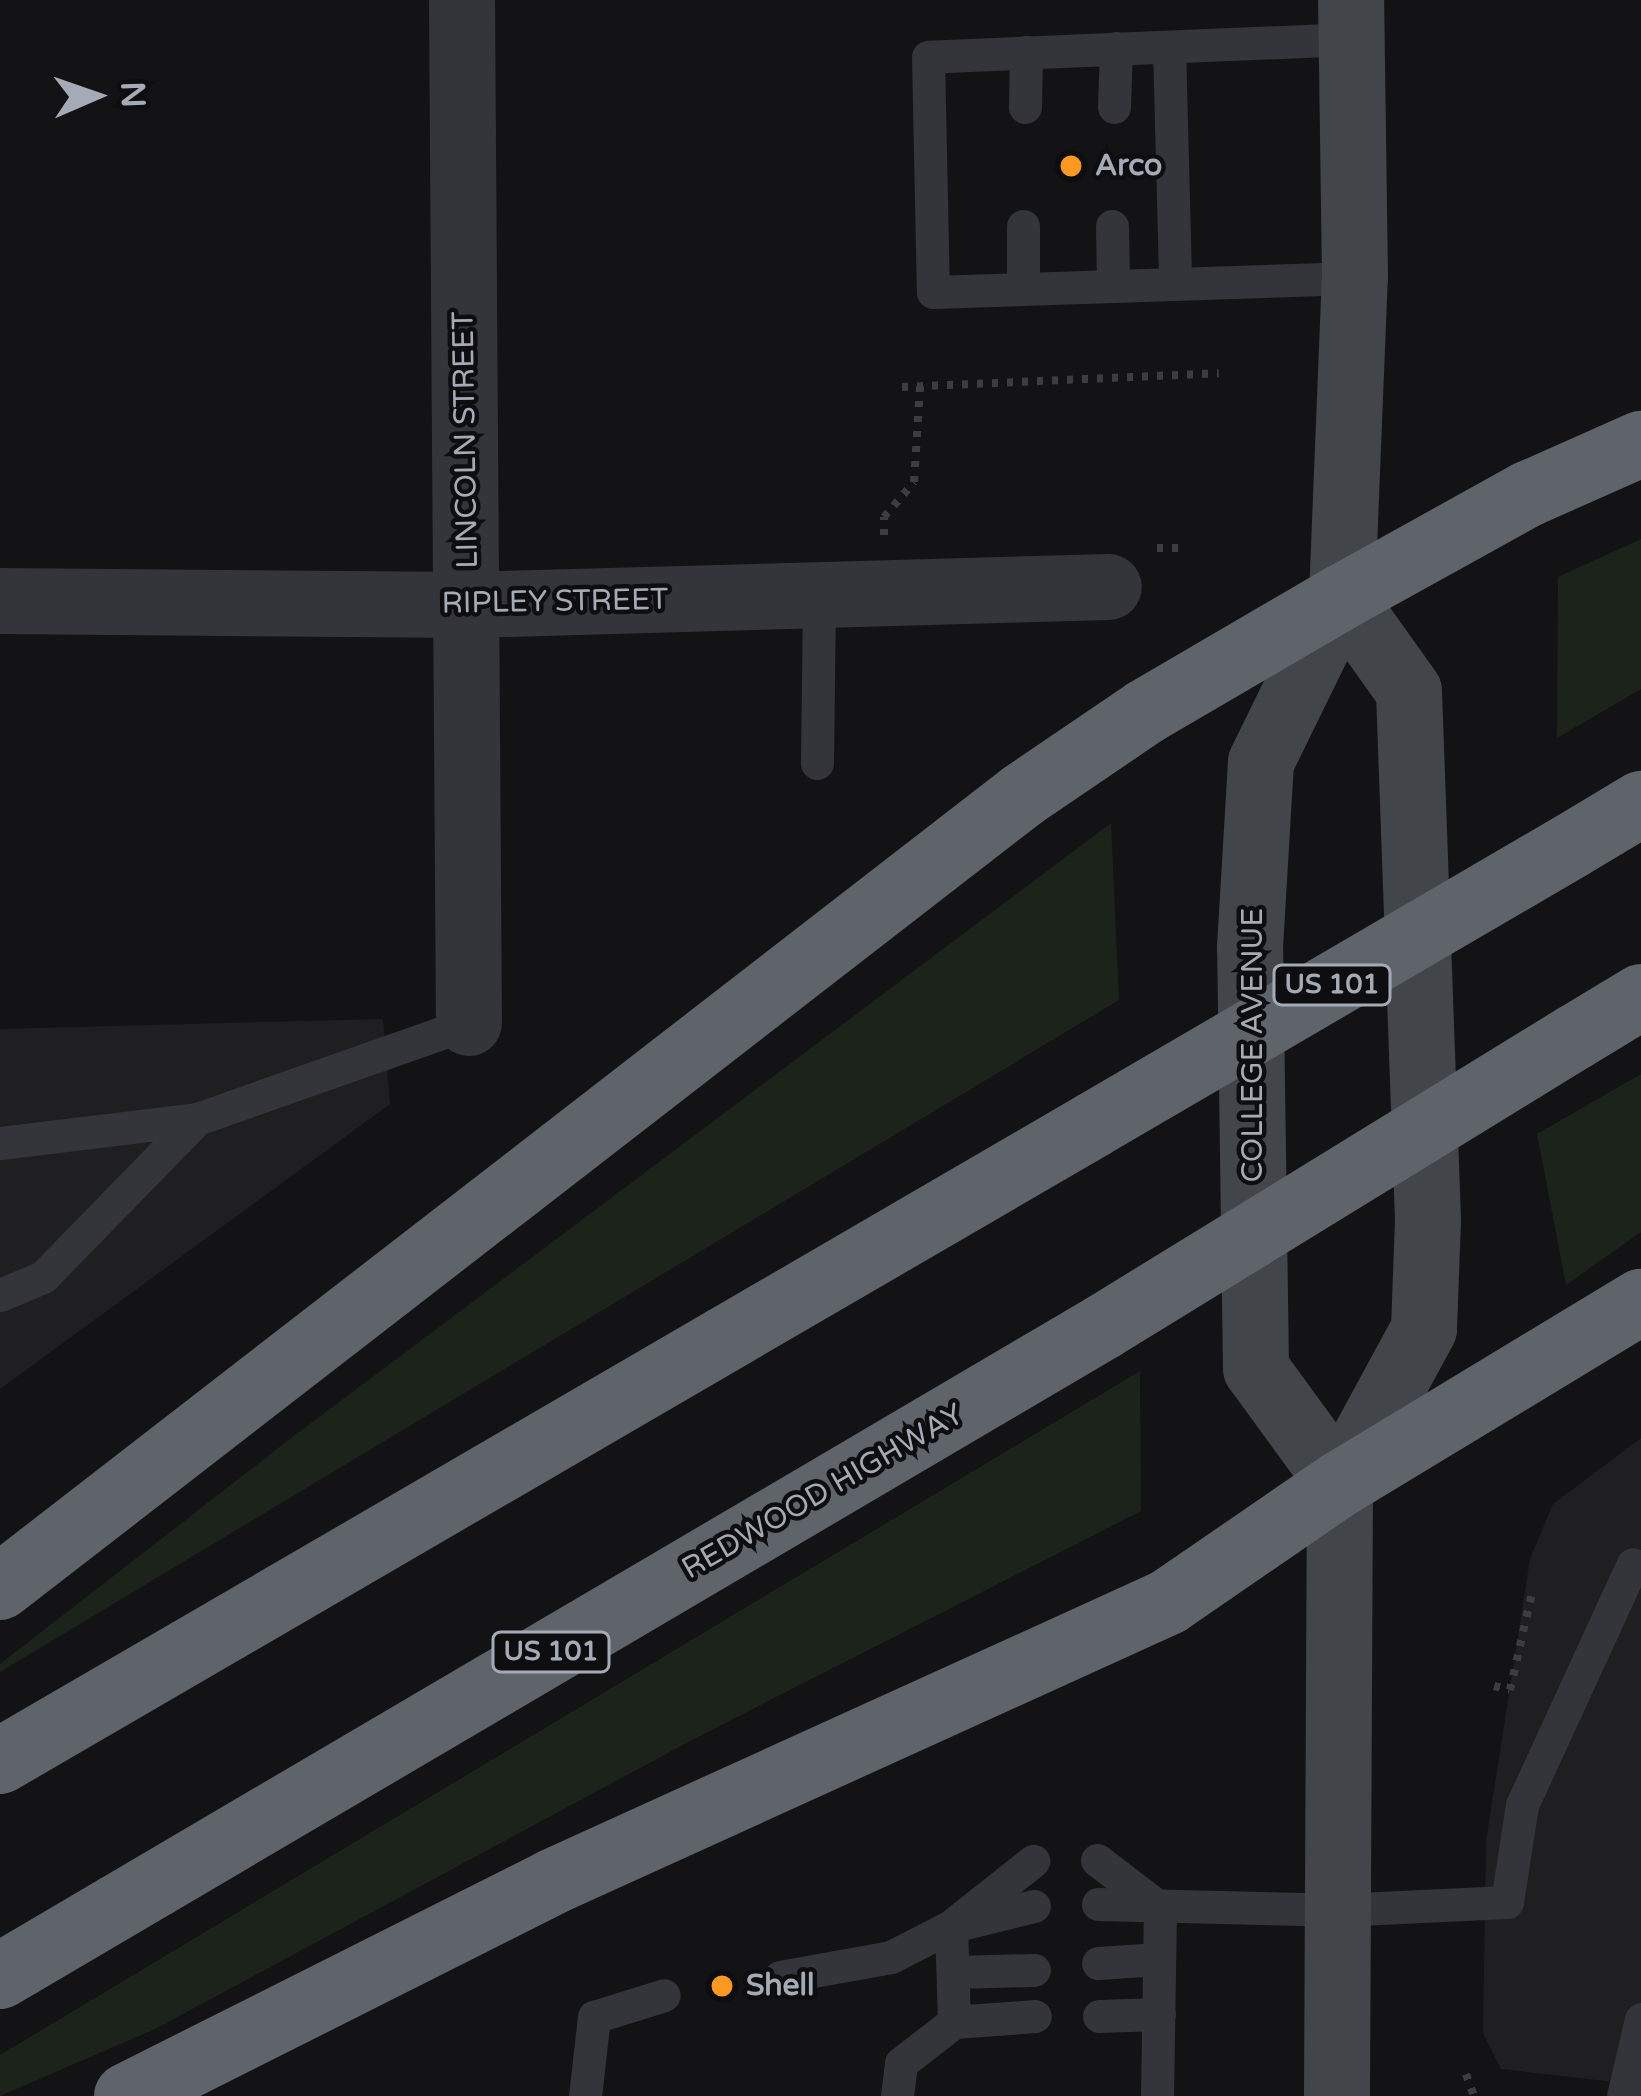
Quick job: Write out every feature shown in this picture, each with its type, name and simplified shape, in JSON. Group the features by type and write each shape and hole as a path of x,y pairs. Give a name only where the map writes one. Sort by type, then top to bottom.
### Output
{"highway":[{"path":"0,1587 1023,795 1145,712 1342,597 1528,494 1641,444"},
{"name":"US 101","path":"0,1762 1641,804"},
{"name":"REDWOOD HIGHWAY","path":"0,1976 1102,1328 1641,997"},
{"path":"127,2096 552,1882 1168,1601 1340,1484 1641,1302"}],"main road":[{"name":"COLLEGE AVENUE","path":"1340,1484 1256,1369 1250,947 1261,762 1342,597 1354,278 1351,19"},
{"path":"1337,2096 1340,1484 1424,1329 1428,1220 1409,691 1342,597"}],"street":[{"name":"LINCOLN STREET","path":"462,0 470,1023"},
{"name":"RIPLEY STREET","path":"0,601 468,605 819,596 1124,568"}],"lane":[{"path":"1351,19 1169,46 928,57 933,292 1354,278"},
{"path":"1169,46 1175,284"},
{"path":"1114,107 1116,49"},
{"path":"1025,107 1026,52"},
{"path":"1023,226 1023,287"},
{"path":"1112,226 1113,284"},
{"path":"817,763 819,596"},
{"path":"0,1143 197,1119 470,1023"},
{"path":"0,1295 43,1277 197,1119"},
{"path":"1098,1904 1337,1910 1507,1902 1522,1805 1634,1564"},
{"path":"1097,1860 1160,1908"},
{"path":"780,1977 891,1957 951,1926 1033,1861"},
{"path":"951,1926 1034,1906"},
{"path":"1157,2096 1160,1908"},
{"path":"951,1926 953,2022"},
{"path":"1098,1964 1159,1959"},
{"path":"955,1972 1034,1970"},
{"path":"585,2096 594,2017 664,1995"},
{"path":"1099,2016 1159,2014"},
{"path":"897,2096 901,2063 953,2022 1035,2016"},
{"path":"1623,2096 1641,2019"}],"path":[{"path":"902,387 1219,373"},
{"path":"884,553 884,517 914,482 920,386"},
{"path":"1124,568 1186,548"},
{"path":"1494,1686 1510,1690 1532,1588"},
{"path":"1466,2074 1474,2096"}],"shaded area":[{"path":"1641,539 1641,689 1557,738 1558,577"},
{"path":"1111,823 1119,1000 0,1672 0,1664 286,1442"},
{"path":"383,1019 390,1104 0,1389 0,1029"},
{"path":"1641,1074 1641,1232 1566,1285 1537,1134"},
{"path":"1140,1371 1141,1511 694,1739 155,2029 0,2096 0,2055"},
{"path":"1641,1438 1641,2085 1501,2069 1483,2033 1486,1841 1530,1559 1553,1504"}],"place":[{"name":"Arco","path":"1071,166"},
{"name":"Shell","path":"722,1986"}]}
